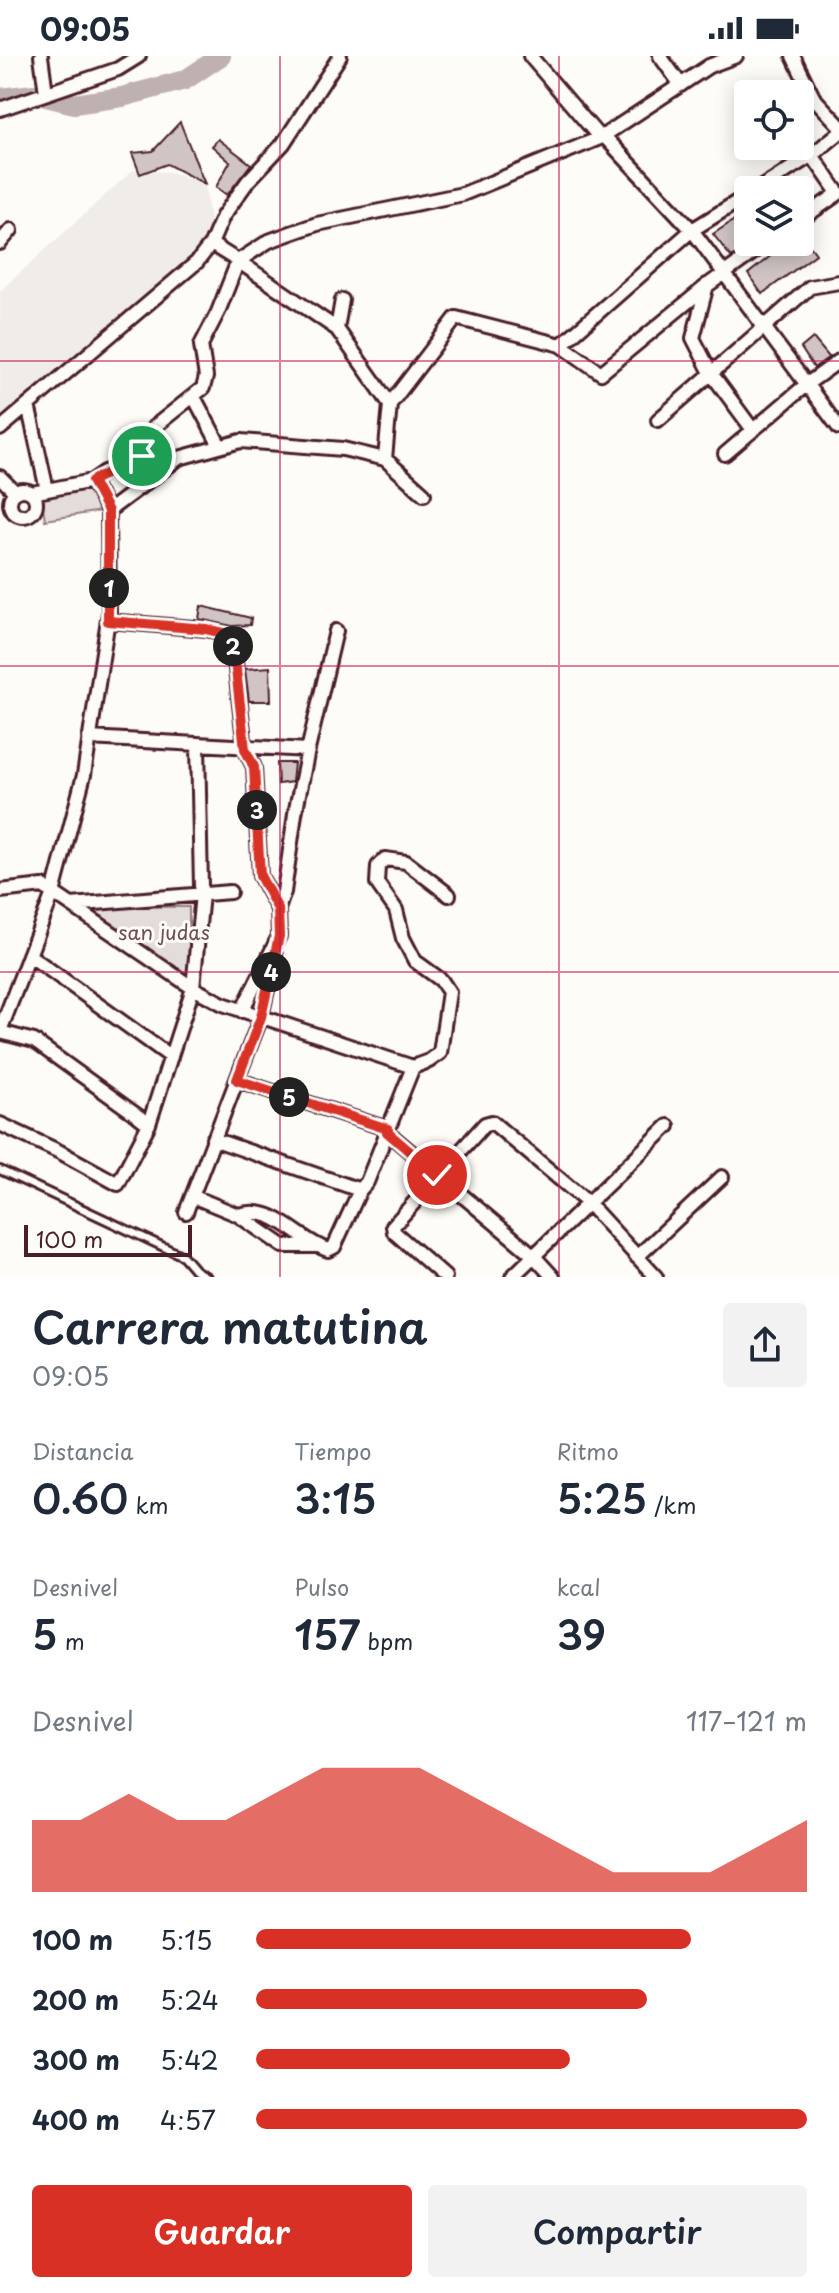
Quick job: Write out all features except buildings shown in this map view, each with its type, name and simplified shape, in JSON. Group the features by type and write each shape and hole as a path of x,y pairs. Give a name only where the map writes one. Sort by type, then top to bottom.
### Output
{"street":[{"path":"41,56 46,93"},
{"path":"0,109 118,69 139,56"},
{"path":"0,429 197,262 211,244 223,216 248,181 283,144 340,56"},
{"path":"530,56 602,137 692,230 839,428"},
{"path":"660,56 681,85"},
{"path":"32,493 36,503 33,512 23,517 13,513 9,504 15,492 22,490 32,493 92,481 105,472 134,462 145,453 154,427 203,388 206,377 201,345 238,261 269,241 304,228 463,194 602,137 709,66 736,56"},
{"path":"793,56 813,97 839,125"},
{"path":"814,153 839,133"},
{"path":"814,158 839,193 814,210"},
{"path":"779,176 804,160"},
{"path":"561,345 692,230 734,209"},
{"path":"0,243 11,230"},
{"path":"211,244 337,329 390,404"},
{"path":"385,459 390,404 456,318 561,345 601,373 748,256"},
{"path":"658,420 810,287 839,282"},
{"path":"708,285 693,338 711,373 753,430"},
{"path":"337,329 342,300"},
{"path":"725,454 807,384 839,361"},
{"path":"194,397 220,446"},
{"path":"28,405 47,490"},
{"path":"108,511 179,458 241,441 343,449 385,459 424,494"},
{"path":"0,477 15,492"},
{"path":"92,481 108,511 108,621 84,775 53,893 0,1032 34,1041 149,1124"},
{"path":"0,521 13,513"},
{"path":"108,621 206,629 228,634 233,643 245,749 254,767 260,876 278,909"},
{"path":"186,1212 261,1017 279,936 278,909 284,892 295,814 336,631"},
{"path":"89,738 245,749 308,750"},
{"path":"0,1124 118,1184 149,1124 193,988 202,890 198,745"},
{"path":"0,891 43,886 193,988 223,1004 413,1067 440,1053 449,992 441,980 415,961 403,938 396,910 377,883 378,866 385,859 406,862 449,895"},
{"path":"71,905 202,890 230,892"},
{"path":"242,1011 279,936"},
{"path":"29,955 171,1057"},
{"path":"192,1196 238,1215 283,1246 316,1246 328,1250 334,1247 360,1190 367,1182 413,1067"},
{"path":"237,1080 387,1131 533,1255 553,1277"},
{"path":"445,1277 394,1232 393,1226 435,1173 485,1124 492,1122 587,1202 656,1277"},
{"path":"512,1277 668,1126"},
{"path":"213,1139 360,1190"},
{"path":"637,1257 722,1177"},
{"path":"238,1215 250,1211 265,1214 299,1231 316,1246"}],"lane":[{"path":"0,1170 183,1256 195,1270 207,1277"}],"shaded area":[{"path":"132,171 170,172 205,184 210,222 197,262 0,421 0,291"}],"green space":[{"path":"95,487 107,510 45,520 41,492"},
{"name":"san judas","path":"74,906 189,907 189,979"}],"waterway":[{"path":"0,98 34,94 74,104 122,97 185,80 221,56"}],"route":[{"path":"142,456 92,481 108,511 108,621 206,629 228,634 233,643 245,749 254,767 260,876 278,909 279,936 261,1017 237,1080 388,1129 387,1132 437,1175"}]}
